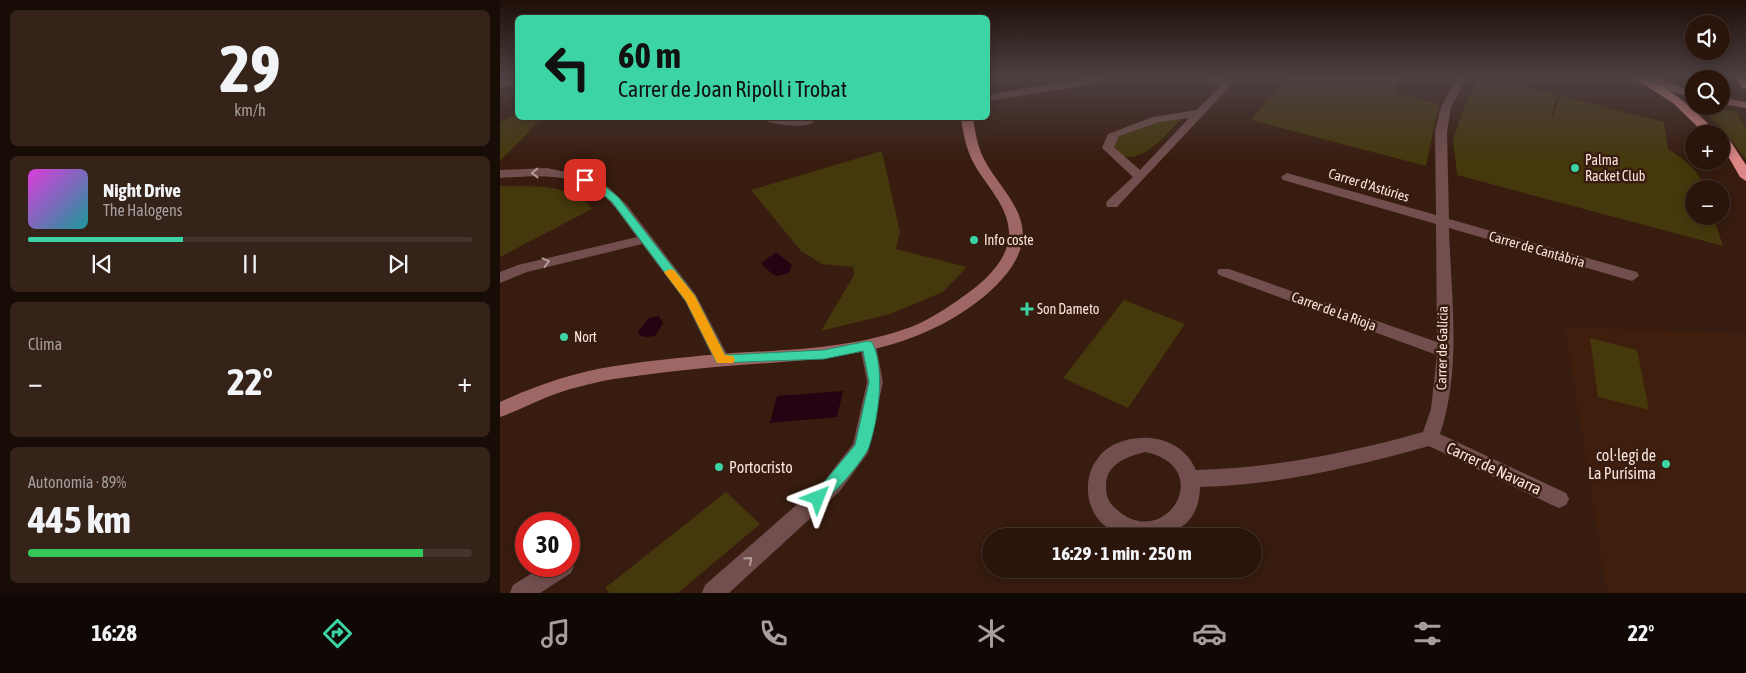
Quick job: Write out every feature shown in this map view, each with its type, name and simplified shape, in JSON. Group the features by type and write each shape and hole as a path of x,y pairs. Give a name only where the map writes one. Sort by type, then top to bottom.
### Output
{"highway":[{"path":"1681,105 1702,125"},
{"path":"1691,105 1712,125"},
{"path":"1730,148 1746,177"},
{"path":"1730,157 1746,177"}],"street":[{"path":"1112,204 1208,105"},
{"name":"Carrer de Galícia","path":"1430,438 1440,409 1445,369 1443,351 1441,132 1447,105"},
{"path":"1140,177 1108,148 1114,134 1157,119 1200,113"},
{"path":"774,120 808,122"},
{"path":"500,410 554,387 600,376 722,360 824,355 868,346 926,326 960,309 994,279 1012,253 1016,234 1010,212 980,163 970,141 967,120"},
{"path":"500,174 547,172 585,180 604,190 616,200 691,299 722,360"},
{"name":"Carrer d'Astúries","path":"1287,177 1442,223"},
{"name":"Carrer de Cantàbria","path":"1442,223 1632,276"},
{"path":"500,278 523,268 646,239"},
{"name":"Carrer de La Rioja","path":"1224,272 1443,351"},
{"path":"713,593 832,486 862,447 875,382 868,346"},
{"path":"1190,479 1248,477 1311,467 1369,455 1430,438"},
{"name":"Carrer de Navarra","path":"1430,438 1559,499"},
{"path":"1145,444 1160,447 1174,455 1184,466 1190,479 1191,493 1187,507 1178,519 1164,527 1148,531 1132,529 1116,523 1105,513 1097,500 1095,486 1098,472 1105,460 1123,448 1145,444"},
{"path":"521,593 546,577"}],"shaded area":[{"path":"1264,105 1439,105 1426,166 1251,120"},
{"name":"Palma Racket Club","path":"1466,105 1554,105 1550,122 1557,105 1595,105 1664,122 1668,149 1685,162 1685,170 1694,170 1701,180 1685,180 1685,225 1716,225 1723,246 1457,175 1453,139"},
{"path":"1730,110 1736,111 1746,129 1746,160 1730,139 1730,125 1719,125 1708,115 1730,115"},
{"path":"515,115 515,120 540,120 500,161 500,122"},
{"path":"1184,116 1160,141 1141,154 1131,157 1121,155 1111,147 1117,135 1157,120"},
{"path":"882,151 900,232 896,249 967,267 943,292 890,314 821,331 854,275 853,267 822,264 801,251 751,190"},
{"path":"500,186 536,186 563,190 575,194 592,209 500,257"},
{"path":"776,252 792,265 789,273 777,276 772,274 761,263"},
{"path":"1124,300 1185,324 1128,408 1063,378"},
{"path":"659,316 663,323 655,336 640,336 638,332 649,318"},
{"name":"col·legi de La Purísima","path":"1565,327 1746,334 1746,593 1607,593"},
{"path":"1590,338 1637,350 1649,410 1598,397"},
{"path":"843,391 837,417 770,423 777,396"},
{"path":"726,492 760,524 678,593 609,593 605,588"}],"slow traffic":[{"path":"670,272 691,299 722,360 729,360"}],"place":[{"name":"Palma Racket Club","path":"1575,168"},
{"name":"Info coste","path":"974,240"},
{"name":"Son Dameto","path":"1027,309"},
{"name":"Nort","path":"564,337"},
{"name":"col·legi de La Purísima","path":"1666,464"},
{"name":"Portocristo","path":"719,467"}],"route":[{"path":"585,180 604,190 616,200 691,299 722,360 824,355 868,346 875,382 862,447 832,486 818,498"}]}
